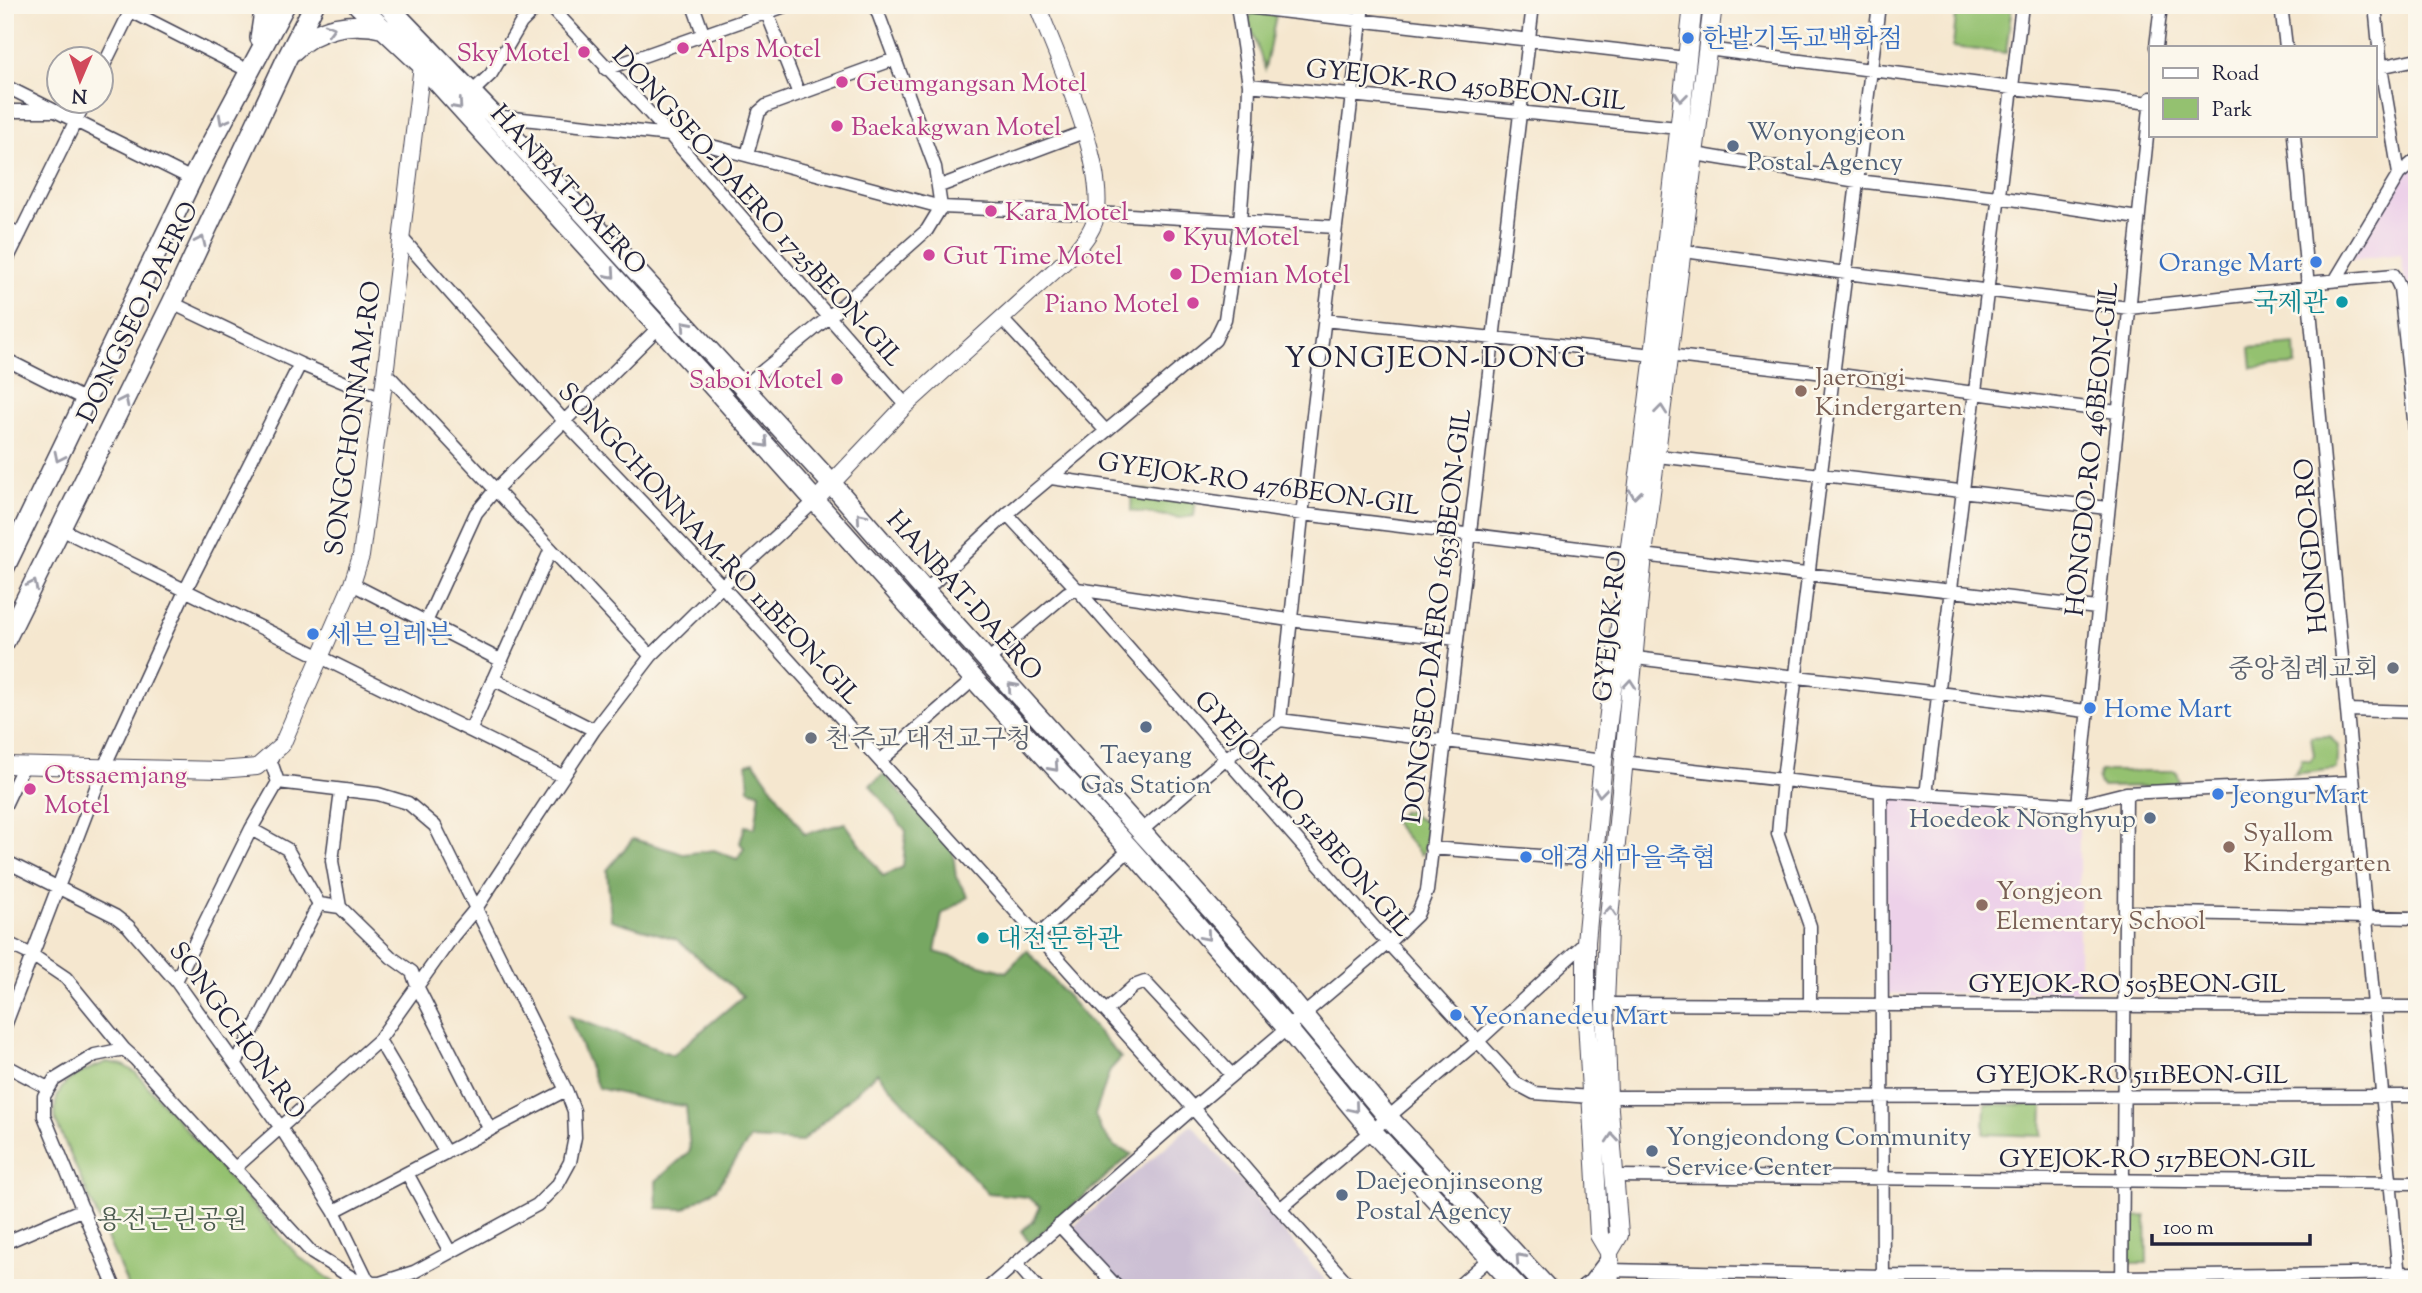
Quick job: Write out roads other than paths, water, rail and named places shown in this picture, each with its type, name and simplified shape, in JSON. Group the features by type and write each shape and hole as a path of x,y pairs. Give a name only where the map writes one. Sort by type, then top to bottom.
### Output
{"main road":[{"path":"252,66 265,5"},
{"name":"DONGSEO-DAERO","path":"5,567 192,179 285,5"},
{"name":"DONGSEO-DAERO","path":"5,641 172,303 314,5"},
{"name":"HANBAT-DAERO","path":"358,5 422,65 659,327 974,680 1130,849 1287,1028 1371,1130 1518,1288"},
{"name":"HANBAT-DAERO","path":"387,5 472,92 831,482 925,591 1304,1013 1387,1116 1546,1286"},
{"path":"409,5 414,26 422,40"},
{"name":"GYEJOK-RO","path":"1674,250 1678,128 1693,5"},
{"name":"GYEJOK-RO","path":"1609,1268 1599,1235 1600,1097 1608,929 1622,762 1625,656 1635,555 1674,250 1695,154 1713,5"},
{"path":"286,60 311,36 330,29 355,26 385,30"},
{"name":"GYEJOK-RO","path":"1609,1268 1619,1235 1615,1176 1600,1097 1586,942 1604,761 1625,656"},
{"path":"1586,1288 1609,1268"}],"street":[{"path":"472,92 491,74 521,23 538,5"},
{"name":"DONGSEO-DAERO 1725BEON-GIL","path":"549,5 670,135 906,405"},
{"path":"693,5 704,36"},
{"path":"606,69 788,5"},
{"path":"743,387 927,230 941,206 935,167 875,5"},
{"path":"234,1169 379,1040 477,907 594,730 652,656 722,586 815,501 906,405 1074,253 1088,236 1097,213 1096,179 1084,132 1037,5"},
{"path":"1280,720 1289,620 1363,5"},
{"name":"DONGSEO-DAERO 1653BEON-GIL","path":"988,1288 1193,1108 1388,943 1416,915 1427,891 1533,5"},
{"path":"1810,1005 1810,926 1778,834 1879,5"},
{"path":"1926,795 2022,5"},
{"path":"2156,46 2161,5"},
{"path":"2281,5 2286,46"},
{"path":"2375,5 2378,68 2399,174"},
{"path":"925,591 1007,514 1215,340 1225,319 1240,222 1249,85 1237,6 1686,58"},
{"path":"111,46 127,7 252,66"},
{"path":"767,13 799,94"},
{"path":"1707,48 2011,88 2149,101"},
{"path":"2378,68 2417,59"},
{"path":"747,155 759,112 766,106 895,60"},
{"name":"SONGCHONNAM-RO","path":"269,756 282,745 352,584 361,556 422,65"},
{"name":"GYEJOK-RO 450BEON-GIL","path":"1249,85 1678,128"},
{"path":"5,86 46,106"},
{"path":"5,111 46,111"},
{"path":"66,116 192,179"},
{"path":"5,264 78,116"},
{"name":"HANBAT-DAERO","path":"494,116 670,135 941,206 1336,227"},
{"name":"HONGDO-RO 46BEON-GIL","path":"2078,805 2149,119"},
{"path":"940,186 1084,132"},
{"name":"HONGDO-RO","path":"2294,136 2400,1288"},
{"path":"1695,154 1857,181 1998,197 2138,218"},
{"path":"2336,279 2399,174 2417,159"},
{"path":"5,227 20,234"},
{"name":"SONGCHONNAM-RO 11BEON-GIL","path":"400,236 564,421 722,586 1352,1288"},
{"path":"1674,250 1846,274 2129,307 2309,285 2336,279 2394,275 2400,288 2417,448"},
{"path":"172,303 300,364 382,398"},
{"path":"1001,318 1106,431"},
{"path":"1324,320 1833,374 2118,412"},
{"path":"426,622 476,513 496,489 659,327"},
{"path":"5,359 86,400"},
{"path":"5,1026 104,767 186,589 300,364"},
{"path":"385,375 391,377 652,656"},
{"path":"1648,455 2107,508"},
{"name":"GYEJOK-RO 476BEON-GIL","path":"1051,478 1303,514 2097,608"},
{"name":"GYEJOK-RO 512BEON-GIL","path":"1007,514 1077,589 1388,943 1517,1084 1534,1093 1600,1097"},
{"path":"61,528 562,776"},
{"path":"471,729 551,549"},
{"path":"352,584 500,660"},
{"path":"988,660 1067,593 1077,589 1289,620 1457,639"},
{"path":"1625,656 2086,711"},
{"path":"493,679 594,730"},
{"path":"880,761 974,680"},
{"path":"2347,710 2417,712"},
{"path":"1141,831 1225,759 1280,720 1604,761"},
{"path":"5,765 220,769 257,767 269,756 278,782 251,829 176,981"},
{"path":"1622,762 1881,791 2078,805 2126,793 2353,782"},
{"path":"5,805 24,765"},
{"path":"5,942 32,955 66,978 124,1049 312,1253 354,1279 370,1286 414,1272 537,1205 558,1185 570,1162 575,1137 574,1111 477,907 435,826 408,803 378,794 278,782"},
{"path":"341,791 332,861 340,907 391,957 412,972 490,1130"},
{"path":"1881,791 1884,1282"},
{"path":"2122,1282 2126,793"},
{"path":"251,829 287,849 319,904"},
{"path":"1431,848 1593,860"},
{"path":"1038,936 1130,849"},
{"name":"SONGCHON-RO","path":"5,861 115,916 128,926 176,981 281,1128 334,1211 370,1286"},
{"path":"319,904 340,907"},
{"path":"236,1063 319,904"},
{"path":"2126,912 2417,918"},
{"path":"1280,1209 1478,1041 1586,942"},
{"path":"1106,1011 1134,986 1145,982 1232,1075"},
{"name":"GYEJOK-RO 505BEON-GIL","path":"1605,1004 2417,1007"},
{"path":"379,1040 446,1153"},
{"path":"112,1287 44,1116 44,1096 54,1080 95,1055 124,1049"},
{"path":"5,1065 48,1088"},
{"path":"334,1211 566,1090"},
{"name":"GYEJOK-RO 511BEON-GIL","path":"1600,1097 2417,1096"},
{"path":"407,1173 450,1252"},
{"name":"GYEJOK-RO 517BEON-GIL","path":"1615,1176 2417,1183"},
{"path":"5,1240 9,1241 83,1209"},
{"path":"1059,1225 1118,1288"},
{"path":"1456,1288 1490,1258"},
{"path":"1016,1263 1038,1288"},
{"path":"1609,1268 1884,1282 2122,1282 2417,1273"}],"place":[{"name":"한밭기독교백화점","path":"1688,38"},
{"name":"Alps Motel","path":"683,48"},
{"name":"Sky Motel","path":"584,52"},
{"name":"Geumgangsan Motel","path":"842,82"},
{"name":"Baekakgwan Motel","path":"837,126"},
{"name":"Wonyongjeon Postal Agency","path":"1733,146"},
{"name":"Kara Motel","path":"991,211"},
{"name":"Kyu Motel","path":"1169,236"},
{"name":"Gut Time Motel","path":"929,255"},
{"name":"Orange Mart","path":"2316,262"},
{"name":"Demian Motel","path":"1176,274"},
{"name":"국제관","path":"2342,302"},
{"name":"Piano Motel","path":"1193,303"},
{"name":"Saboi Motel","path":"837,379"},
{"name":"Jaerongi Kindergarten","path":"1801,391"},
{"name":"세븐일레븐","path":"313,634"},
{"name":"중앙침례교회","path":"2393,668"},
{"name":"Home Mart","path":"2090,708"},
{"name":"Taeyang Gas Station","path":"1146,727"},
{"name":"천주교 대전교구청","path":"811,738"},
{"name":"Otssaemjang Motel","path":"30,789"},
{"name":"Jeongu Mart","path":"2218,794"},
{"name":"Hoedeok Nonghyup","path":"2150,818"},
{"name":"Syallom Kindergarten","path":"2229,847"},
{"name":"애경새마을축협","path":"1526,857"},
{"name":"Yongjeon Elementary School","path":"1982,905"},
{"name":"대전문학관","path":"983,938"},
{"name":"Yeonanedeu Mart","path":"1456,1015"},
{"name":"Yongjeondong Community Service Center","path":"1652,1151"},
{"name":"Daejeonjinseong Postal Agency","path":"1342,1195"}],"district":[{"name":"YONGJEON-DONG","path":"1436,357"}],"park label":[{"name":"용전근린공원","path":"172,1219"}]}
